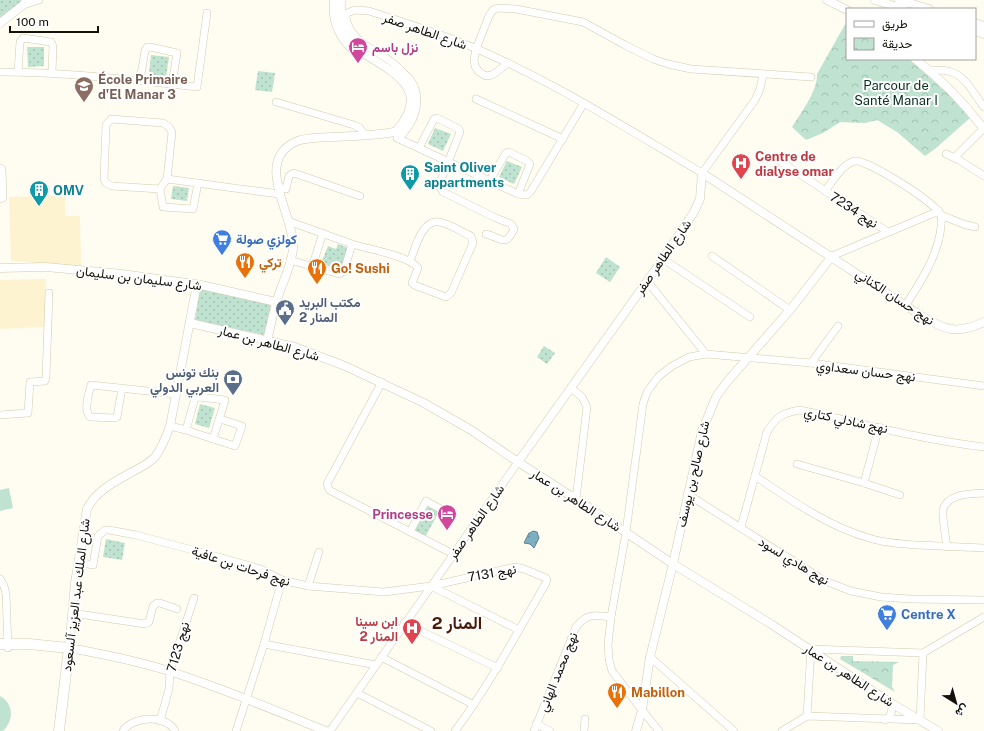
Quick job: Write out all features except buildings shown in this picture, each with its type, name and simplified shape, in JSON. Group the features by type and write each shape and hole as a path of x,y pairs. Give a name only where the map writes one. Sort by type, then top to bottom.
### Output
{"main road":[{"path":"4,646 69,648"},
{"name":"شارع الملك عبد العزيز آلسعود","path":"59,731 69,648"}],"street":[{"path":"0,23 25,3 39,0"},
{"path":"334,0 333,9 335,23 344,41 359,55 384,67"},
{"path":"341,0 341,19 348,36 356,48 403,80 408,88 411,97 408,113 397,134"},
{"path":"827,0 846,10"},
{"path":"875,0 901,8"},
{"path":"898,0 925,8"},
{"path":"508,63 492,75 486,76 479,72 475,66 474,60 476,49 493,10 504,7 583,22 624,45 653,59 668,64 691,69 811,77"},
{"name":"شارع الطاهر صفر","path":"330,731 452,554 663,259 694,212 700,199 702,173 584,103 508,63 476,49 368,11 348,11 346,19 351,30 359,41 397,66 404,74"},
{"path":"0,72 52,73 140,80 197,87 207,13"},
{"path":"348,36 359,46 404,74 413,86 417,99 412,121 397,134"},
{"path":"18,72 20,42 23,38 49,41 52,43 52,73"},
{"path":"140,80 145,51 150,47 177,53 172,84"},
{"path":"916,60 929,70 960,101 984,129 955,158"},
{"path":"929,70 950,71 956,74 965,82 984,107"},
{"path":"702,173 754,100 760,89 763,75"},
{"path":"476,99 563,140"},
{"path":"276,102 354,124 362,130 364,136"},
{"path":"267,341 276,302 293,248 292,234 279,191 276,174 280,155 291,144 304,139 397,134 419,148 518,194 527,195 563,140 584,103"},
{"path":"160,189 112,186 106,183 104,179 106,125 108,120 113,118 166,124 172,132 167,179 160,189 164,207 190,210 194,208 198,183"},
{"path":"419,148 430,124 436,118 459,129 460,132 439,185 443,192 511,224 514,229 510,238 507,240 486,234"},
{"path":"490,180 506,153 509,152 527,161 530,164 518,194"},
{"path":"946,154 984,176"},
{"name":"نهج 7234","path":"780,161 888,232"},
{"path":"825,191 848,164 861,161 923,198 940,213 963,224 976,227"},
{"path":"0,168 2,169 3,198 0,199"},
{"path":"167,179 279,191 286,189 290,176 294,173 360,196"},
{"name":"نهج حسان الكناني","path":"702,173 929,320 947,329 961,330 984,322"},
{"path":"832,256 888,232 940,213"},
{"path":"906,305 933,258 940,231 940,213"},
{"path":"288,221 352,244 392,255 410,262 416,264 418,268 412,283 446,297 452,293 473,243 472,238 471,236 440,222 433,222 424,229 410,262"},
{"path":"312,267 323,233"},
{"path":"290,260 336,274 341,273 344,271 352,244"},
{"path":"712,256 790,310"},
{"name":"شارع صالح بن يوسف","path":"636,731 642,710 650,657 673,564 687,494 702,431 708,415 716,397 726,383 790,310 832,256"},
{"path":"663,259 750,317"},
{"name":"شارع سليمان بن سليمان","path":"0,268 46,267 122,274 197,284 276,302"},
{"path":"647,280 706,354"},
{"name":"شارع الملك عبد العزيز آلسعود","path":"69,648 78,562 85,515 92,499 111,484 145,465 161,448 170,426 197,284"},
{"path":"0,415 28,412 30,382 41,382 46,378 49,293"},
{"name":"شارع الطاهر بن عمار","path":"190,324 295,347 382,382 424,403 471,430 673,564 771,624 891,703 938,731"},
{"path":"811,363 838,326"},
{"name":"نهج حسان سعداوي","path":"659,731 612,671 608,645 611,617 626,532 643,404 647,392 658,377 672,366 689,357 706,354 811,363 984,386"},
{"path":"382,382 327,484 327,487 329,490 452,554"},
{"path":"122,388 117,417 90,417 88,415 86,411 91,385 122,388 176,394"},
{"path":"571,388 582,398 587,407 576,499"},
{"path":"186,430 196,397 225,400 220,419 212,439"},
{"name":"نهج شادلي كتاري","path":"741,527 767,432 772,422 788,412 800,410 967,445 984,447"},
{"path":"170,426 235,446 242,426 220,419"},
{"path":"864,483 879,427"},
{"path":"797,464 900,495"},
{"path":"755,476 819,517 845,530 870,539 897,544 984,548"},
{"name":"نهج هادي لسود","path":"687,494 825,581 851,591 881,597 910,599 984,600"},
{"path":"947,547 943,510 947,503 955,497 984,494"},
{"path":"410,532 426,501 448,513"},
{"name":"نهج فرحات بن عافية","path":"78,562 93,565 98,536 105,530 109,530 136,535 252,567 282,580 308,586 384,592 430,586"},
{"path":"308,586 319,552"},
{"name":"نهج 7131","path":"430,586 516,567 524,568 544,576 547,580 546,583 519,630"},
{"path":"0,579 6,594 4,646"},
{"path":"236,731 264,644 282,580"},
{"path":"430,586 519,630 498,668 455,731"},
{"name":"نهج 7123","path":"160,721 169,689 170,671 194,598"},
{"path":"72,613 145,624 149,622 153,606 157,603 177,609"},
{"name":"نهج محمد الهاني","path":"535,728 576,627 582,619 588,616 598,615 611,617"},
{"path":"807,716 810,650 923,653 984,618"},
{"path":"404,623 498,668"},
{"path":"264,644 376,665"},
{"path":"69,648 122,658 170,671 326,731"},
{"path":"782,731 807,716 885,720 920,720 923,653"},
{"path":"381,657 474,705"},
{"path":"650,657 734,731"},
{"path":"357,693 431,731"},
{"path":"885,720 890,717 892,712 891,703"},
{"path":"123,731 125,727 134,721 150,719 171,725 174,731"},
{"path":"584,731 585,719"},
{"path":"535,728 550,731"}],"shaded area":[{"path":"65,195 65,216 80,216 81,266 11,261 9,197"},
{"path":"46,279 45,327 0,329 0,280"}],"green space":[{"path":"0,0 23,0 0,18"},
{"name":"Parcour de Santé Manar I","path":"846,23 846,60 910,60 949,95 970,118 925,156 897,132 877,120 865,123 840,122 823,133 806,140 792,127 812,94 817,80 817,74"},
{"path":"27,47 44,47 44,66 28,67"},
{"path":"151,55 169,57 166,77 149,74"},
{"path":"258,71 275,73 272,92 255,90"},
{"path":"435,128 451,134 443,151 428,144"},
{"path":"507,161 522,167 514,184 499,177"},
{"path":"173,186 189,188 187,201 171,199"},
{"path":"338,244 348,248 340,270 321,263 328,246 336,249"},
{"path":"606,257 620,267 610,282 596,273"},
{"path":"200,289 271,305 264,335 195,320"},
{"path":"544,346 555,353 547,364 537,357"},
{"path":"200,404 215,408 209,428 195,424"},
{"path":"9,488 13,508 0,511 0,490"},
{"path":"428,506 439,512 425,537 414,531"},
{"path":"106,539 125,543 122,560 103,557"},
{"path":"841,656 853,656 853,661 899,662 893,665 892,687 895,692 840,659"},
{"path":"0,696 8,703 11,712 11,717 7,727 3,731 0,731"}],"water":[{"path":"533,531 537,532 539,538 534,548 530,544 524,543 529,533"}],"place":[{"name":"نزل باسم","path":"358,64"},
{"name":"École Primaire d'El Manar 3","path":"84,103"},
{"name":"Centre de dialyse omar","path":"741,180"},
{"name":"Saint Oliver appartments","path":"410,191"},
{"name":"OMV","path":"39,207"},
{"name":"كولزي صولة","path":"222,256"},
{"name":"تركي","path":"245,279"},
{"name":"Go! Sushi","path":"317,285"},
{"name":"مكتب البريد المنار 2","path":"285,326"},
{"name":"بنك تونس العربي الدولي","path":"233,396"},
{"name":"Princesse","path":"447,531"},
{"name":"Centre X","path":"887,631"},
{"name":"ابن سينا المنار 2","path":"412,645"},
{"name":"Mabillon","path":"617,709"}],"district":[{"name":"المنار 2","path":"457,623"}]}
